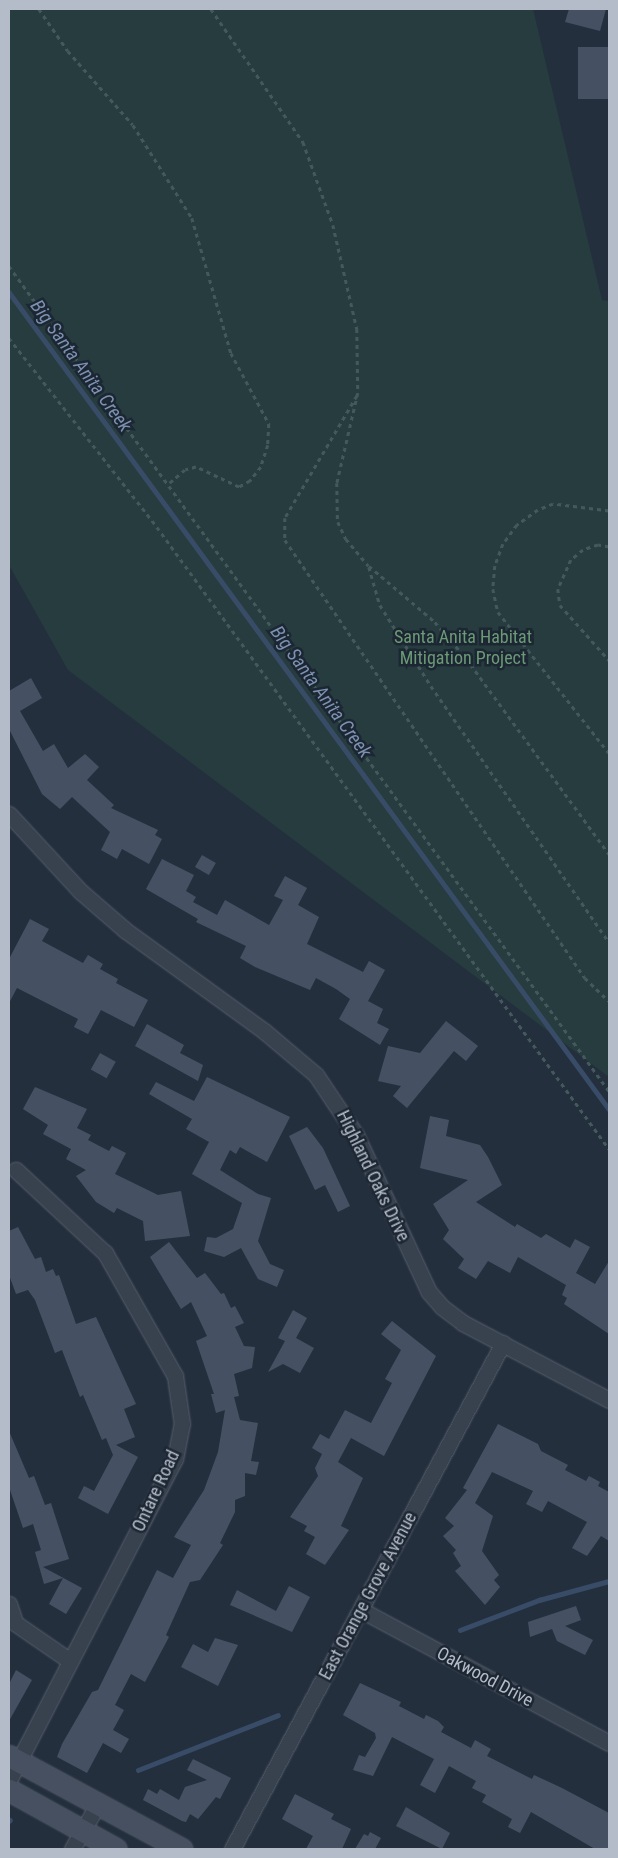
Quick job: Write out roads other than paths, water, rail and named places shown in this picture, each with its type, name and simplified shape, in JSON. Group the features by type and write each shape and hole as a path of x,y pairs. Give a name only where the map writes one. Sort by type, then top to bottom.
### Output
{"street":[{"name":"Highland Oaks Drive","path":"9,814 74,885 124,930 264,1031 316,1075 356,1136 430,1292 453,1316 609,1400"},
{"name":"Ontare Road","path":"9,1780 14,1759 70,1661 175,1459 182,1424 175,1376 105,1254 16,1170"},
{"name":"East Orange Grove Avenue","path":"232,1849 503,1343"},
{"path":"9,1604 15,1624 70,1661"},
{"name":"Oakwood Drive","path":"361,1610 609,1743"},
{"path":"14,1759 182,1849"},
{"path":"9,1790 116,1849"},
{"path":"72,1849 98,1804"}],"waterway":[{"name":"Big Santa Anita Creek","path":"9,292 609,1109"},
{"path":"460,1630 539,1600 609,1581"},
{"path":"138,1770 278,1715"}],"park label":[{"name":"Santa Anita Habitat Mitigation Project","path":"463,648"}]}
